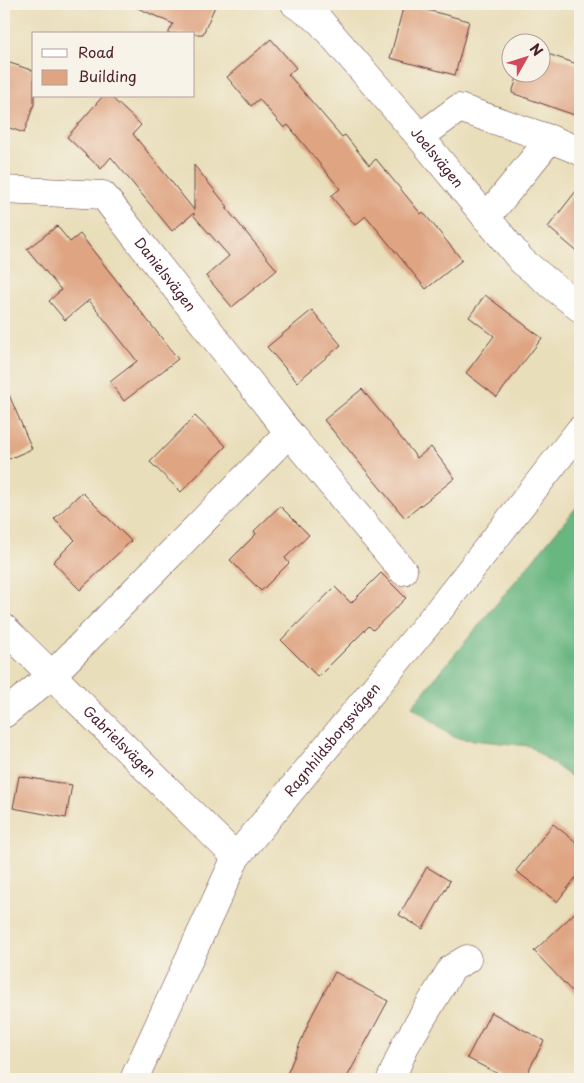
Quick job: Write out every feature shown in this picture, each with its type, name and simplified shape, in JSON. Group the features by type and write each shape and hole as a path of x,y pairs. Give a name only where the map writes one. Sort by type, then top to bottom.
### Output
{"street":[{"name":"Joelsvägen","path":"295,4 319,20 420,137 522,261 580,308"},
{"path":"420,137 459,108 580,150"},
{"path":"486,218 550,139"},
{"name":"Danielsvägen","path":"4,190 103,195 289,433 403,571"},
{"name":"Ragnhildsborgsvägen","path":"134,1079 236,857 438,610 580,430"},
{"path":"4,714 52,675 289,433"},
{"name":"Gabrielsvägen","path":"4,628 236,857"},
{"path":"391,1079 404,1046 452,968 467,959"}],"green space":[{"path":"580,503 580,783 529,746 455,738 412,706"}],"building":[{"path":"129,4 216,4 203,34 195,34 195,32 169,32 173,24"},
{"path":"404,4 469,21 455,75 390,58"},
{"path":"271,39 296,68 288,74 342,137 345,135 369,165 376,159 462,260 426,289 366,216 355,225 331,196 340,189 288,125 284,128 259,99 251,106 227,77"},
{"path":"552,55 580,65 580,117 512,93 516,82 552,82"},
{"path":"4,61 32,70 32,98 34,98 34,104 24,133 4,126"},
{"path":"101,98 112,98 141,125 133,134 194,210 194,165 228,207 226,208 277,270 232,307 206,276 229,256 194,216 194,213 172,231 111,157 101,169 67,137"},
{"path":"580,186 580,254 548,227"},
{"path":"57,226 70,242 80,234 178,359 124,401 110,382 137,361 89,300 65,320 49,301 61,290 27,249"},
{"path":"485,295 542,338 497,397 466,373 494,336 469,317"},
{"path":"312,310 341,345 297,382 267,347"},
{"path":"4,383 32,449 4,461"},
{"path":"362,389 417,458 431,447 455,478 405,518 324,420"},
{"path":"195,416 226,446 181,492 150,462"},
{"path":"82,492 131,541 80,590 53,562 75,540 54,519"},
{"path":"280,506 309,535 285,558 289,563 261,591 230,560 256,534 254,531"},
{"path":"381,573 406,598 373,630 369,626 318,677 281,640 335,587 351,603"},
{"path":"19,776 72,785 66,818 13,808"},
{"path":"553,824 580,845 580,872 557,902 516,871"},
{"path":"427,867 450,881 423,929 399,915"},
{"path":"580,908 580,1000 534,951"},
{"path":"335,972 388,1001 346,1079 285,1079 311,1017"},
{"path":"491,1012 544,1041 524,1079 508,1079 467,1058"}]}
